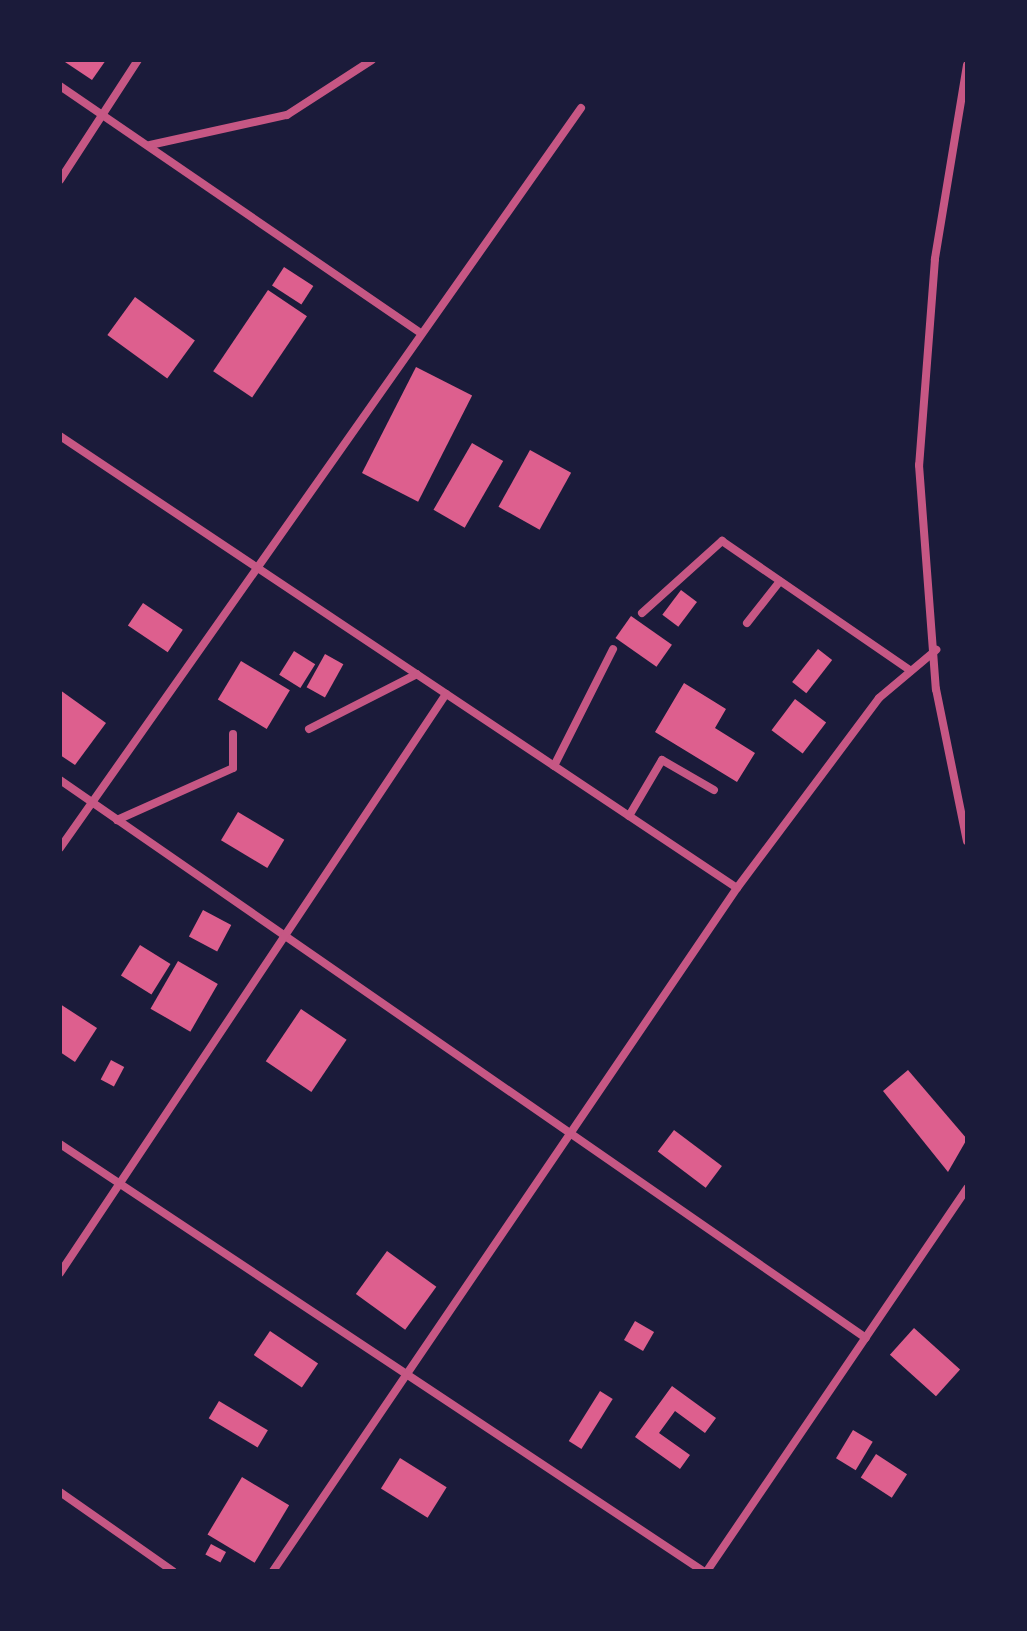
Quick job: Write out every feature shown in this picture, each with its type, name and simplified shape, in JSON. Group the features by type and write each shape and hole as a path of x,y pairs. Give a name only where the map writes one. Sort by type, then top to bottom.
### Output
{"street":[{"path":"60,180 138,60"},
{"path":"150,145 287,115 372,60"},
{"path":"967,65 935,259 919,465 936,650 936,689 967,841"},
{"path":"60,86 418,331"},
{"path":"60,848 418,331 581,108"},
{"path":"60,436 737,888"},
{"path":"642,613 722,541 911,671"},
{"path":"747,623 780,581"},
{"path":"554,766 613,649"},
{"path":"273,1571 737,888 879,698 936,650"},
{"path":"309,729 417,674"},
{"path":"60,1273 446,694"},
{"path":"117,820 233,768 233,734"},
{"path":"629,816 662,760 714,790"},
{"path":"60,780 866,1338"},
{"path":"60,1144 404,1379 705,1571 967,1188"},
{"path":"60,1492 173,1571"}],"building":[{"path":"62,60 106,60 92,80"},
{"path":"284,267 313,286 301,305 272,285"},
{"path":"268,290 307,316 252,398 213,371"},
{"path":"135,297 195,340 167,379 107,335"},
{"path":"416,367 472,396 418,502 362,473"},
{"path":"472,443 503,461 465,528 434,510"},
{"path":"530,450 571,473 540,530 498,507"},
{"path":"681,590 697,602 678,627 662,615"},
{"path":"143,603 183,630 168,652 128,625"},
{"path":"631,616 672,645 656,667 616,638"},
{"path":"818,649 832,660 806,693 792,682"},
{"path":"294,651 315,664 300,688 279,675"},
{"path":"325,654 343,664 325,697 307,687"},
{"path":"241,661 290,690 267,729 218,700"},
{"path":"684,683 726,709 715,728 755,753 737,782 655,732"},
{"path":"60,690 106,723 75,765 60,755"},
{"path":"795,699 826,722 803,754 772,730"},
{"path":"238,812 284,840 267,868 221,840"},
{"path":"203,910 231,925 217,952 189,936"},
{"path":"140,945 171,964 151,995 121,976"},
{"path":"178,961 218,984 190,1032 150,1009"},
{"path":"60,1004 97,1028 75,1062 60,1052"},
{"path":"301,1009 347,1040 311,1092 266,1061"},
{"path":"111,1060 124,1067 114,1086 101,1079"},
{"path":"908,1070 967,1139 948,1172 883,1091"},
{"path":"674,1130 722,1166 706,1188 658,1152"},
{"path":"387,1251 436,1287 405,1330 356,1294"},
{"path":"635,1321 654,1332 643,1351 624,1340"},
{"path":"914,1328 960,1369 936,1396 890,1355"},
{"path":"270,1331 318,1363 302,1387 254,1355"},
{"path":"672,1386 716,1418 705,1433 675,1411 659,1433 690,1455 680,1469 635,1437"},
{"path":"600,1391 613,1399 581,1449 569,1441"},
{"path":"219,1401 268,1430 258,1448 209,1418"},
{"path":"853,1430 873,1442 856,1470 836,1458"},
{"path":"876,1454 907,1474 892,1498 861,1477"},
{"path":"400,1458 447,1487 428,1518 381,1489"},
{"path":"242,1477 289,1505 255,1563 207,1534"},
{"path":"211,1544 226,1552 220,1563 205,1555"}]}
